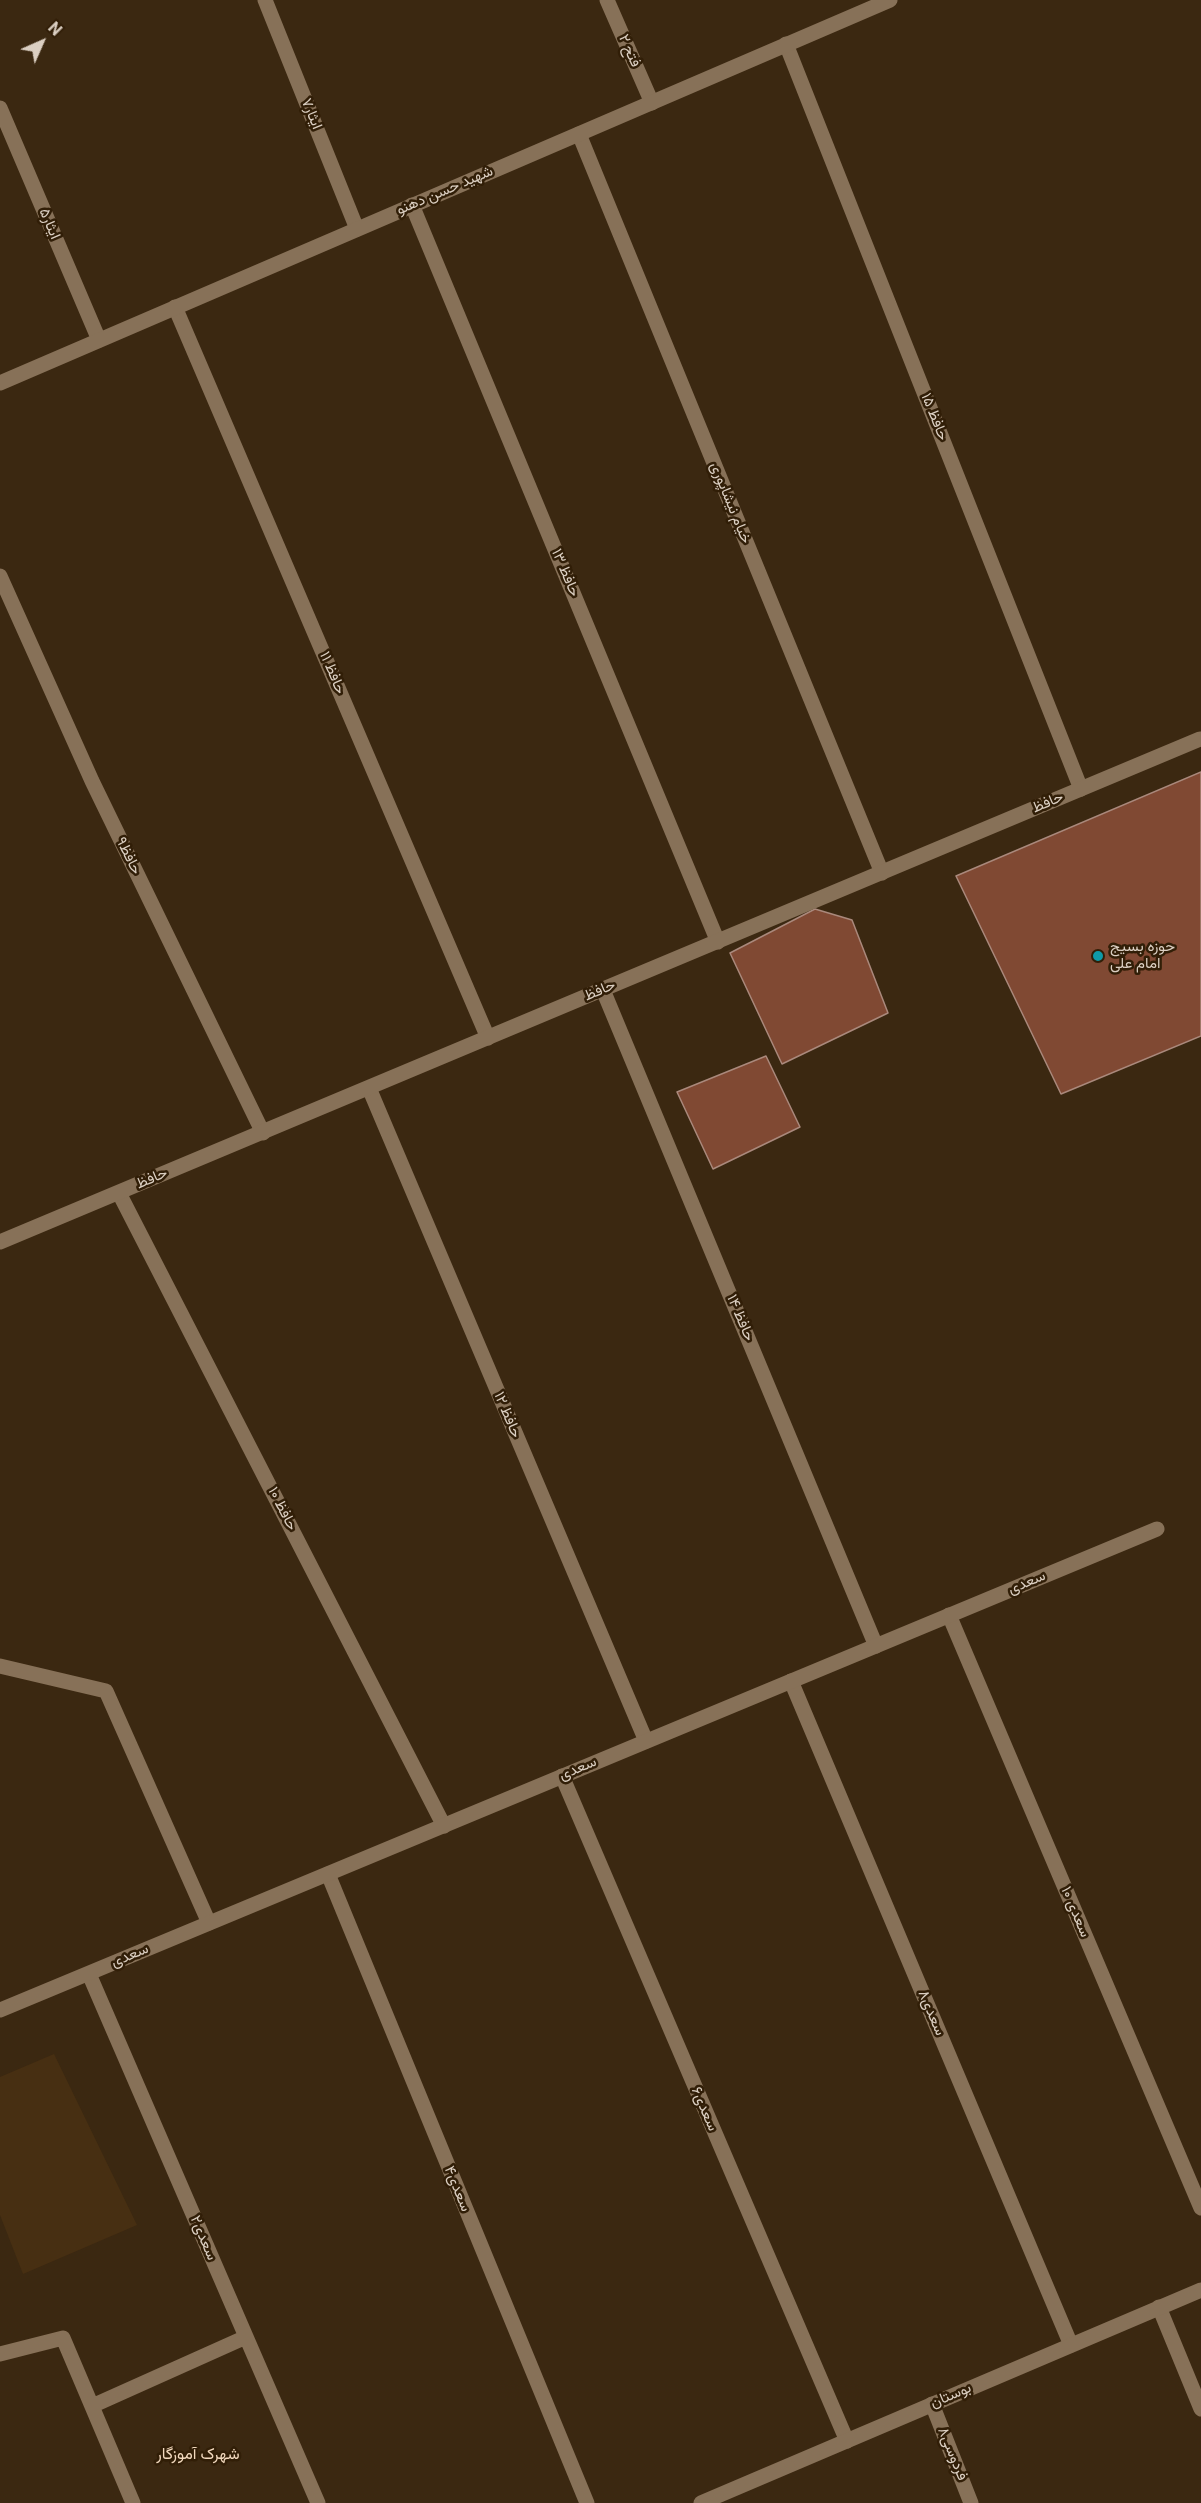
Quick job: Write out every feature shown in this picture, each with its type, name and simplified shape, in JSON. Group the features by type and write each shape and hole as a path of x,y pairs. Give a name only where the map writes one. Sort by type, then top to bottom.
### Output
{"street":[{"name":"ایثار۷","path":"265,0 357,229"},
{"name":"فتح ۲","path":"607,0 652,103"},
{"name":"شهید حسن دهنو","path":"0,383 890,0"},
{"name":"حافظ ۱۵","path":"786,44 1082,789"},
{"name":"ایثار۵","path":"0,108 99,340"},
{"name":"خیام نیشاپوری","path":"579,134 882,873"},
{"name":"حافظ ۱۳","path":"412,205 718,942"},
{"name":"حافظ ۱۱","path":"175,307 488,1038"},
{"name":"حافظ۹","path":"0,576 92,781 263,1133"},
{"name":"حافظ","path":"0,1242 1201,739"},
{"name":"حافظ ۱۴","path":"603,990 876,1646"},
{"name":"حافظ ۱۲","path":"369,1088 646,1741"},
{"name":"حافظ ۱۰","path":"119,1192 444,1826"},
{"name":"سعدی","path":"0,2010 1157,1529"},
{"name":"سعدی ۱۰","path":"949,1616 1201,2208"},
{"path":"0,1666 106,1690 209,1923"},
{"name":"سعدی۸","path":"791,1681 1071,2345"},
{"name":"سعدی۶","path":"562,1776 847,2441"},
{"name":"سعدی۴","path":"328,1874 587,2503"},
{"name":"سعدی۲","path":"89,1974 318,2503"},
{"name":"بوستان","path":"701,2503 1201,2289"},
{"path":"1159,2307 1201,2409"},
{"path":"92,2406 246,2337"},
{"path":"0,2354 63,2338 133,2503"},
{"name":"فردوسی۸","path":"932,2404 971,2503"}],"shaded area":[{"path":"54,2054 137,2225 23,2274 0,2215 0,2077"}],"building":[{"name":"حوزه بسیج امام علی","path":"1201,772 1201,1036 1061,1094 956,876"},
{"path":"815,909 852,920 888,1013 782,1064 730,953"},
{"path":"766,1056 800,1127 713,1169 677,1092"}],"place":[{"name":"حوزه بسیج امام علی","path":"1098,956"}],"district":[{"name":"شهرک آموزگار","path":"198,2455"}]}
